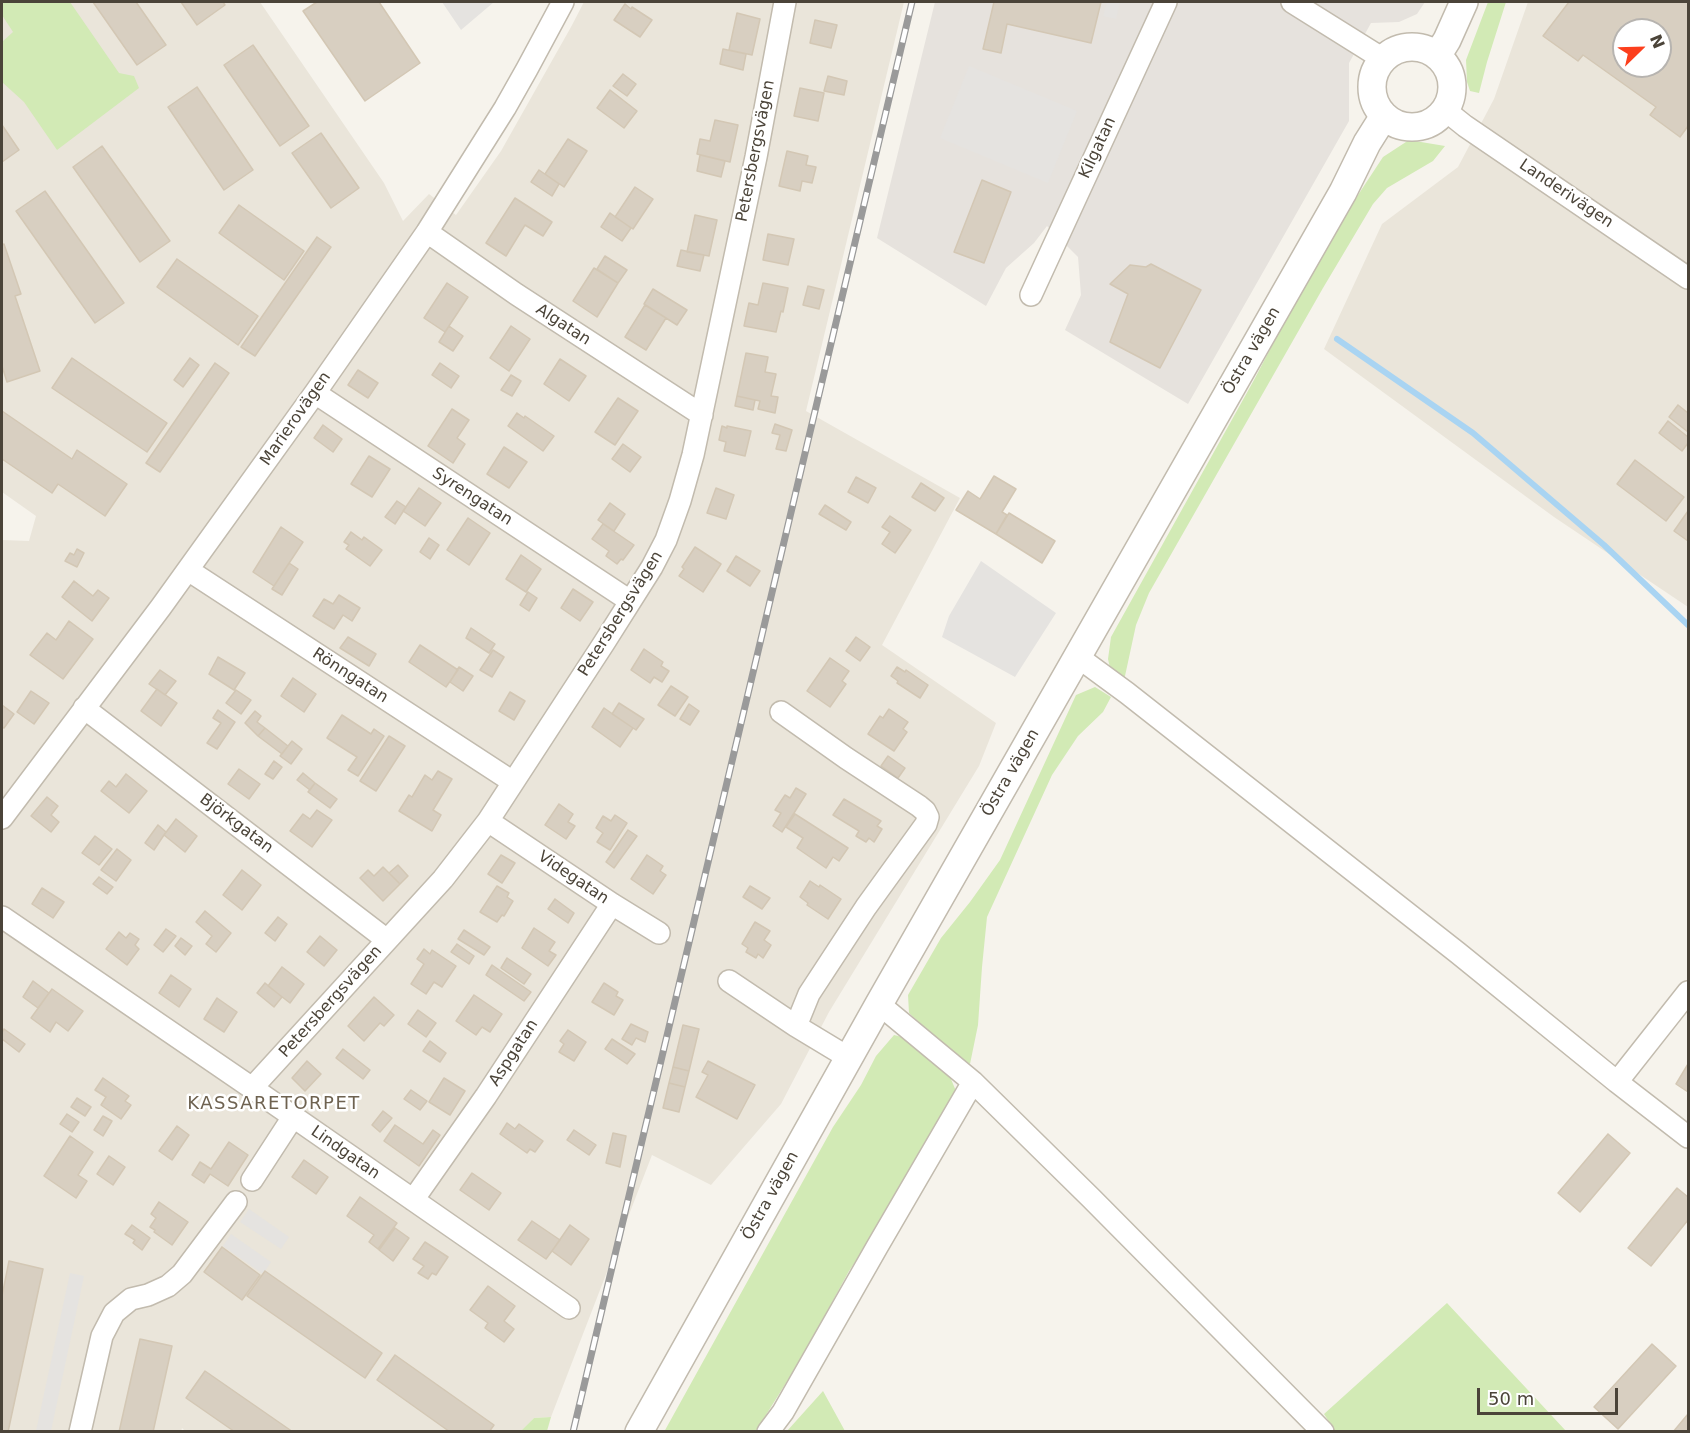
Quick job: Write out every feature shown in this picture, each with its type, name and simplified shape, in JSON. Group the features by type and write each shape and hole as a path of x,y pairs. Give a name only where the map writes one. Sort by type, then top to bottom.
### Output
{"street":[{"name":"Marierovägen","path":"2,818 188,570 427,232 504,108 563,2"},
{"name":"Petersbergsvägen","path":"252,1088 443,879 488,821 604,643 652,567 666,540 683,490 702,415 754,168 785,2"},
{"name":"Kilgatan","path":"1031,295 1166,2"},
{"path":"1292,2 1383,59"},
{"path":"1437,56 1464,2"},
{"path":"1410,47 1424,48 1437,56 1449,72 1452,85 1451,98 1445,110 1431,123 1413,127 1395,123 1384,116 1375,103 1372,87 1374,72 1383,59 1395,50 1410,47"},
{"name":"Landerivägen","path":"1445,110 1465,126 1689,278"},
{"name":"Östra vägen","path":"639,1431 1384,116"},
{"name":"Algatan","path":"427,232 516,294 702,415"},
{"name":"Syrengatan","path":"315,393 630,601"},
{"name":"Rönngatan","path":"188,570 513,782"},
{"path":"1078,657 1458,953 1617,1082 1689,1137"},
{"name":"Björkgatan","path":"84,708 387,940"},
{"path":"781,712 919,806 928,817 926,824 866,907 809,994 796,1026"},
{"name":"Videgatan","path":"488,821 659,933"},
{"name":"Aspgatan","path":"413,1200 486,1096 612,904"},
{"name":"Lindgatan","path":"5,919 569,1308"},
{"path":"729,981 849,1058"},
{"path":"1617,1082 1689,992"},
{"path":"879,1004 973,1082 1323,1431"},
{"path":"768,1431 783,1412 973,1082"},
{"path":"252,1180 293,1117"},
{"path":"80,1431 102,1336 114,1313 131,1299 148,1296 168,1286 182,1274 236,1202"}],"shaded area":[{"path":"2,2 260,2 384,183 403,221 429,194 456,215 501,151 584,2 904,2 806,411 960,498 882,645 996,723 979,766 829,1012 781,1104 711,1185 652,1155 551,1417 534,1418 521,1432 186,1432 182,1428 181,1432 2,1431 2,540 29,541 36,516 2,492"},
{"path":"442,2 494,2 461,30"},
{"path":"935,2 1425,2 1417,14 1399,22 1371,23 1349,63 1349,121 1188,404 1065,330 1081,295 1078,257 1047,226 1034,243 1006,268 986,306 877,238"},
{"path":"1107,2 1120,2 1116,19 1103,16"},
{"path":"1528,2 1688,2 1688,607 1554,517 1324,349 1382,224 1458,167 1494,99"},
{"path":"969,66 1077,111 1048,183 940,138"},
{"path":"981,561 1056,613 1015,677 942,637 949,616"},
{"path":"249,1209 289,1237 281,1249 240,1222"},
{"path":"231,1234 271,1262 263,1274 223,1246"},
{"path":"70,1273 84,1276 51,1431 36,1431"}],"green space":[{"path":"2,2 70,2 119,73 134,76 139,88 57,150 24,102 2,82 2,42 13,32 2,15"},
{"path":"1488,2 1506,2 1479,93 1470,91 1467,82 1466,60"},
{"path":"1409,140 1445,146 1433,161 1387,188 1373,204 1149,593 1136,625 1125,676 1120,681 1111,673 1108,659 1111,637 1254,380 1301,290 1383,157"},
{"path":"1095,687 1111,697 1103,712 1078,736 1052,775 987,917 978,1025 970,1064 954,1054 909,1013 908,995 941,938 1000,860 1076,695"},
{"path":"894,1035 919,1041 948,1072 956,1091 931,1133 895,1203 849,1271 804,1354 756,1431 664,1432 833,1127 861,1085 876,1056"},
{"path":"1447,1303 1566,1431 1335,1431 1324,1414"},
{"path":"823,1391 845,1431 787,1431"},
{"path":"551,1417 547,1431 521,1431 534,1418"}],"building":[{"path":"93,2 136,2 166,45 137,65"},
{"path":"181,2 223,2 225,5 197,25"},
{"path":"317,2 379,2 420,63 365,101 303,11"},
{"path":"994,2 1101,2 1091,43 1007,24 1001,53 983,49"},
{"path":"1569,2 1688,2 1688,126 1680,137 1650,115 1656,107 1615,78 1672,78 1672,18 1612,18 1612,76 1583,55 1578,61 1543,36"},
{"path":"625,4 652,20 640,37 614,20"},
{"path":"737,13 760,19 752,55 729,50"},
{"path":"815,20 837,25 831,48 810,43"},
{"path":"253,45 309,126 280,146 224,65"},
{"path":"723,49 746,54 743,70 720,64"},
{"path":"623,74 636,84 627,96 613,86"},
{"path":"828,76 847,81 844,95 824,91"},
{"path":"197,87 253,170 224,190 168,107"},
{"path":"800,88 824,93 818,121 794,116"},
{"path":"610,90 637,111 624,128 597,108"},
{"path":"715,120 738,125 730,162 697,154 700,139 710,141"},
{"path":"2,125 19,150 2,162"},
{"path":"321,133 359,188 331,208 292,153"},
{"path":"568,139 587,151 564,187 545,174"},
{"path":"102,146 170,241 140,262 73,167"},
{"path":"787,151 808,156 806,165 816,167 812,183 802,181 800,191 779,186"},
{"path":"700,155 725,161 721,177 697,171"},
{"path":"539,170 559,184 552,196 531,182"},
{"path":"982,180 1011,192 984,263 954,252"},
{"path":"635,187 653,199 633,229 615,217"},
{"path":"45,191 124,303 95,323 16,211"},
{"path":"515,198 552,222 543,236 525,225 506,256 486,243"},
{"path":"239,205 304,251 284,280 219,233"},
{"path":"610,213 631,228 622,241 601,227"},
{"path":"695,215 717,220 709,256 687,252"},
{"path":"768,234 794,239 788,265 763,260"},
{"path":"317,237 331,247 255,356 241,347"},
{"path":"4,244 21,294 15,296 40,371 7,382 2,366 2,245"},
{"path":"681,250 704,255 700,271 677,266"},
{"path":"605,256 627,270 618,283 597,269"},
{"path":"177,259 258,316 238,345 157,287"},
{"path":"1151,264 1201,290 1160,368 1110,342 1128,294 1110,284 1130,265 1146,267"},
{"path":"594,268 618,283 597,317 573,301"},
{"path":"447,283 468,297 445,332 424,318"},
{"path":"763,283 788,288 776,332 744,326 749,303 758,305"},
{"path":"808,286 824,290 819,309 803,305"},
{"path":"653,289 687,310 677,325 644,304"},
{"path":"645,305 666,318 646,350 625,337"},
{"path":"449,326 463,336 453,351 439,342"},
{"path":"511,326 530,339 509,371 490,358"},
{"path":"746,353 768,357 765,372 776,374 771,396 778,397 775,413 758,409 760,401 737,396"},
{"path":"72,358 167,423 147,452 52,388"},
{"path":"190,358 199,365 183,387 174,380"},
{"path":"560,359 586,376 569,401 544,384"},
{"path":"215,363 229,373 160,472 146,463"},
{"path":"440,363 459,376 451,388 432,375"},
{"path":"358,370 378,383 368,398 348,385"},
{"path":"511,375 521,381 512,396 501,390"},
{"path":"737,396 755,400 753,410 735,406"},
{"path":"618,398 638,411 615,445 595,432"},
{"path":"1678,405 1688,413 1688,432 1669,417"},
{"path":"452,409 469,420 457,438 465,444 453,463 428,446"},
{"path":"2,411 72,459 77,450 127,484 105,516 58,484 52,493 2,459"},
{"path":"517,413 554,436 543,451 508,426"},
{"path":"1668,421 1688,437 1688,443 1682,451 1659,433"},
{"path":"775,424 792,430 786,451 776,449 780,435 772,433"},
{"path":"323,425 342,439 333,452 314,438"},
{"path":"722,426 751,431 745,456 724,451 726,442 719,440"},
{"path":"623,444 641,457 630,472 612,459"},
{"path":"504,447 527,462 509,488 487,474"},
{"path":"369,456 390,469 372,497 351,484"},
{"path":"1635,460 1684,497 1666,521 1617,484"},
{"path":"994,476 1016,489 1002,512 1007,515 996,534 956,510 968,491 980,499"},
{"path":"856,477 876,488 868,503 848,492"},
{"path":"921,483 944,498 935,511 912,497"},
{"path":"419,488 441,503 425,526 403,511"},
{"path":"716,488 734,495 726,519 707,513"},
{"path":"397,501 406,507 395,524 385,517"},
{"path":"610,503 625,514 614,531 598,520"},
{"path":"825,505 851,522 846,530 819,514"},
{"path":"1688,511 1688,541 1674,531"},
{"path":"1009,513 1055,541 1042,563 996,534"},
{"path":"890,516 911,530 895,553 882,544 890,532 882,527"},
{"path":"468,518 490,533 469,565 447,550"},
{"path":"603,524 634,545 623,560 621,559 617,564 606,556 609,551 592,539"},
{"path":"281,527 303,542 274,586 253,572"},
{"path":"351,532 362,540 364,537 382,550 370,566 346,549 349,545 344,542"},
{"path":"429,538 439,545 430,559 420,552"},
{"path":"695,547 721,564 703,592 679,576"},
{"path":"77,549 84,553 77,567 65,561 70,553 74,555"},
{"path":"521,555 541,569 526,592 506,579"},
{"path":"736,556 760,571 750,586 727,571"},
{"path":"289,563 298,569 282,595 272,589"},
{"path":"74,581 93,596 98,590 109,598 92,621 62,597"},
{"path":"573,589 593,602 580,621 561,608"},
{"path":"528,592 537,598 529,611 520,605"},
{"path":"339,595 360,608 352,621 343,615 334,629 313,616 324,599 333,604"},
{"path":"69,621 93,639 63,679 30,655 47,633 56,640"},
{"path":"471,628 495,644 489,653 466,638"},
{"path":"348,637 376,654 369,666 340,648"},
{"path":"856,637 870,647 860,661 846,651"},
{"path":"420,645 458,670 446,687 409,662"},
{"path":"644,649 663,662 661,666 669,671 662,682 654,677 650,683 631,670"},
{"path":"493,650 504,657 492,677 480,670"},
{"path":"218,657 245,673 234,690 209,674"},
{"path":"830,658 849,671 842,681 846,684 830,707 807,691"},
{"path":"459,667 473,676 463,691 450,682"},
{"path":"897,667 905,672 906,670 928,685 920,698 897,683 898,681 891,676"},
{"path":"160,670 176,681 165,695 149,684"},
{"path":"293,678 316,694 304,712 281,696"},
{"path":"671,686 688,697 675,716 658,705"},
{"path":"157,689 177,703 161,726 141,711"},
{"path":"236,690 251,700 241,714 226,703"},
{"path":"31,691 49,703 34,724 17,712"},
{"path":"510,692 525,701 514,720 499,711"},
{"path":"619,703 644,719 636,730 612,714"},
{"path":"689,704 699,711 690,725 680,719"},
{"path":"2,705 14,714 4,728 2,727"},
{"path":"604,708 633,728 620,747 592,727"},
{"path":"889,709 908,722 903,729 907,732 894,751 868,734 880,716 883,718"},
{"path":"218,710 235,722 217,749 207,743 221,723 213,718"},
{"path":"255,711 261,716 257,722 265,728 258,736 245,723"},
{"path":"342,715 371,734 374,729 384,736 358,776 348,770 357,757 327,738"},
{"path":"265,728 288,746 282,754 258,736"},
{"path":"389,736 405,746 376,791 360,781"},
{"path":"292,741 302,749 291,764 280,756"},
{"path":"888,756 905,768 898,778 881,766"},
{"path":"274,761 282,767 273,779 265,774"},
{"path":"239,769 260,784 249,799 228,784"},
{"path":"438,771 452,779 433,810 441,815 432,831 399,811 409,795 412,797 425,775 432,780"},
{"path":"303,773 315,783 310,790 297,780"},
{"path":"126,774 147,791 129,813 101,791 109,781 116,787"},
{"path":"315,783 337,799 330,808 308,792"},
{"path":"796,788 806,794 782,832 773,826 781,813 775,810 785,795 790,798"},
{"path":"47,797 58,806 51,815 59,822 51,832 31,816"},
{"path":"844,799 881,821 877,826 882,829 874,842 869,838 866,842 856,836 859,831 833,815"},
{"path":"559,804 573,814 568,822 575,826 566,839 545,825"},
{"path":"317,810 332,820 312,847 290,831 303,814 310,819"},
{"path":"795,814 848,848 839,861 833,857 826,868 797,848 803,838 786,827"},
{"path":"615,815 627,823 610,850 597,842 603,833 596,828 603,816 611,821"},
{"path":"176,819 197,836 185,852 164,835"},
{"path":"158,825 166,832 154,850 145,843"},
{"path":"628,830 637,836 614,868 606,862"},
{"path":"95,836 112,849 99,865 82,853"},
{"path":"117,849 131,860 116,881 101,870"},
{"path":"501,855 515,863 502,883 488,874"},
{"path":"647,855 663,866 660,871 666,875 653,894 631,879"},
{"path":"398,865 408,876 400,884 389,873"},
{"path":"383,867 400,884 383,901 360,878 368,870 374,876"},
{"path":"242,870 261,885 242,910 223,895"},
{"path":"99,877 113,887 107,894 93,884"},
{"path":"810,881 841,899 828,919 807,905 808,903 800,897"},
{"path":"497,886 509,893 507,897 513,901 504,916 502,915 497,922 480,912"},
{"path":"750,886 770,898 762,909 743,897"},
{"path":"42,888 64,902 53,918 32,904"},
{"path":"555,899 574,913 568,923 548,909"},
{"path":"205,911 231,933 216,952 206,944 212,936 196,922"},
{"path":"278,917 287,924 275,941 265,933"},
{"path":"755,922 770,931 764,940 771,945 763,958 758,954 756,958 746,952 748,948 742,944"},
{"path":"534,928 555,942 549,951 556,955 548,966 522,948"},
{"path":"166,929 176,936 163,952 154,945"},
{"path":"464,930 490,947 484,955 458,939"},
{"path":"119,932 126,938 130,933 139,939 135,945 139,949 127,965 106,949"},
{"path":"320,936 337,950 324,966 307,952"},
{"path":"181,938 192,946 185,955 175,946"},
{"path":"457,944 474,956 469,964 451,952"},
{"path":"424,949 430,954 432,950 456,966 442,987 434,982 426,994 411,984 424,964 417,959"},
{"path":"507,958 531,974 524,984 501,968"},
{"path":"492,965 531,992 524,1001 486,975"},
{"path":"282,967 304,984 290,1003 268,986"},
{"path":"171,975 191,989 179,1007 159,993"},
{"path":"33,981 49,993 38,1008 23,997"},
{"path":"265,983 282,997 274,1007 257,993"},
{"path":"604,983 618,992 616,996 623,1000 614,1015 592,1002"},
{"path":"52,989 83,1011 68,1031 56,1022 50,1032 31,1018"},
{"path":"474,995 502,1014 490,1032 482,1027 476,1035 456,1021"},
{"path":"374,997 394,1015 384,1026 380,1023 364,1041 348,1026"},
{"path":"217,998 237,1012 224,1032 204,1019"},
{"path":"418,1010 436,1023 426,1037 408,1024"},
{"path":"631,1024 648,1032 645,1042 636,1038 632,1045 622,1039"},
{"path":"683,1025 699,1029 689,1071 673,1067"},
{"path":"4,1029 25,1044 19,1052 2,1039"},
{"path":"568,1030 586,1042 574,1061 559,1052 564,1044 560,1041"},
{"path":"612,1039 635,1054 627,1064 605,1049"},
{"path":"430,1041 446,1053 440,1062 423,1051"},
{"path":"343,1049 370,1070 363,1079 336,1058"},
{"path":"307,1061 321,1074 305,1091 292,1078"},
{"path":"708,1061 755,1085 737,1119 696,1097 708,1075 702,1072"},
{"path":"1688,1064 1688,1092 1676,1084"},
{"path":"673,1067 689,1071 685,1087 669,1083"},
{"path":"103,1078 129,1096 125,1101 131,1105 121,1119 101,1105 106,1097 95,1090"},
{"path":"444,1078 465,1091 450,1115 429,1102"},
{"path":"669,1083 685,1087 679,1112 663,1108"},
{"path":"411,1090 427,1101 420,1110 404,1099"},
{"path":"77,1098 91,1107 85,1116 71,1107"},
{"path":"383,1111 392,1118 380,1132 372,1125"},
{"path":"67,1114 79,1122 72,1132 60,1124"},
{"path":"103,1116 112,1121 103,1136 94,1130"},
{"path":"507,1123 515,1129 519,1124 543,1141 535,1152 530,1149 527,1153 500,1134"},
{"path":"395,1125 423,1144 433,1130 440,1135 419,1166 384,1141"},
{"path":"177,1126 189,1135 172,1160 159,1151"},
{"path":"574,1130 596,1145 589,1155 567,1140"},
{"path":"613,1133 626,1136 620,1167 606,1163"},
{"path":"1608,1134 1630,1153 1580,1212 1558,1193"},
{"path":"70,1136 93,1152 78,1175 87,1181 76,1198 44,1176"},
{"path":"229,1142 248,1155 228,1186 210,1174 204,1183 192,1175 200,1162 211,1169"},
{"path":"109,1156 125,1167 113,1185 97,1174"},
{"path":"304,1160 328,1177 316,1194 292,1177"},
{"path":"472,1173 501,1193 489,1210 460,1190"},
{"path":"1677,1188 1688,1197 1688,1220 1651,1266 1628,1248"},
{"path":"360,1197 397,1223 378,1249 369,1242 374,1235 347,1216"},
{"path":"159,1202 188,1222 172,1245 150,1227 156,1218 151,1214"},
{"path":"532,1221 560,1240 546,1259 518,1240"},
{"path":"132,1225 150,1238 142,1250 133,1243 135,1240 125,1234"},
{"path":"570,1225 589,1239 571,1265 552,1251"},
{"path":"395,1228 409,1238 393,1261 379,1250"},
{"path":"425,1242 448,1257 436,1275 432,1273 428,1279 418,1273 424,1266 413,1259"},
{"path":"222,1247 260,1275 242,1300 204,1272"},
{"path":"9,1261 43,1269 8,1432 2,1432 2,1296"},
{"path":"265,1271 382,1353 365,1378 247,1296"},
{"path":"488,1286 515,1306 504,1321 514,1329 504,1342 485,1328 488,1323 470,1310"},
{"path":"140,1339 172,1346 153,1432 119,1432"},
{"path":"1652,1344 1676,1366 1618,1429 1594,1407"},
{"path":"395,1355 494,1425 489,1432 450,1432 377,1380"},
{"path":"205,1371 293,1432 235,1432 186,1398"},
{"path":"1688,1414 1688,1432 1673,1432"}],"waterway":[{"path":"1337,339 1473,433 1604,545 1688,625"}],"railway":[{"path":"573,1432 912,2"}],"district":[{"name":"KASSARETORPET","path":"274,1104"}]}
